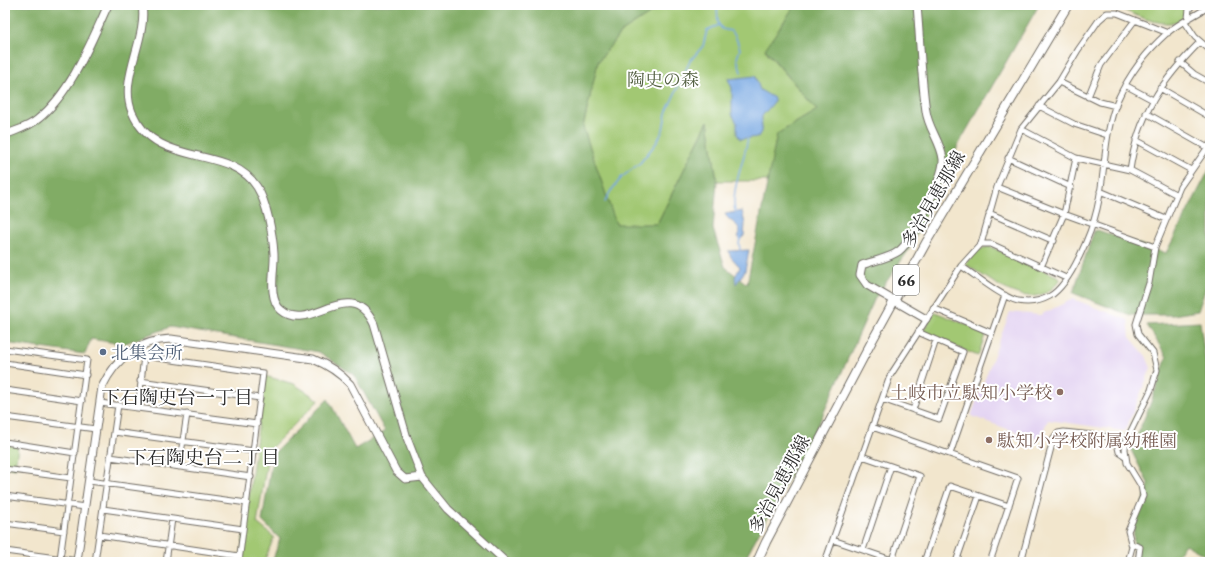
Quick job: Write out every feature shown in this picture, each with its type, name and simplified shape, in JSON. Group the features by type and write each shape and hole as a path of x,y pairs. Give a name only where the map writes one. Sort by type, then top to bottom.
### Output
{"main road":[{"name":"多治見恵那線","path":"757,562 766,542 894,301 965,175 1068,5"}],"street":[{"path":"5,135 38,120 62,92 84,56 108,5"},
{"path":"142,5 143,22 129,85 131,110 135,120 143,131 162,146 228,165 242,171 257,187 264,202 271,234 274,253 274,295 279,308 295,317 307,315 342,303 354,304 370,315 374,324 407,438 422,477 444,505 506,562"},
{"path":"917,5 926,110 931,132 942,152 943,161 941,172 928,204 906,244 898,252 862,265 860,269 862,280 867,285 926,319"},
{"path":"1192,5 1189,9 1186,20 1200,42 1210,50"},
{"path":"961,266 1016,300 1026,302 1051,296 1066,278 1084,246 1093,224 1100,191 1107,135 1116,106 1125,85 1146,56 1168,33 1186,20 1209,7"},
{"path":"825,562 890,376 961,266 981,244 997,187 1021,129 1059,82 1078,50 1104,14 1114,12 1168,33"},
{"path":"1088,97 1101,65 1135,20"},
{"path":"1130,170 1136,140 1146,113 1153,100 1160,88 1180,62 1200,42"},
{"path":"1180,62 1194,74 1210,84"},
{"path":"1059,82 1088,97 1116,106"},
{"path":"1125,85 1153,100"},
{"path":"1160,88 1210,117"},
{"path":"1039,106 1074,124 1107,135"},
{"path":"1128,562 1132,544 1128,531 1141,503 1143,490 1127,463 1125,456 1126,441 1151,390 1157,370 1153,354 1138,334 1136,324 1149,284 1155,246 1166,219 1190,170 1209,146 1146,113"},
{"path":"1021,129 1076,158 1130,170 1177,195"},
{"path":"1136,140 1190,170"},
{"path":"1008,158 1071,188"},
{"path":"1041,267 1054,241 1064,214 1071,188 1076,158"},
{"path":"997,187 1064,214 1155,246"},
{"path":"1100,191 1166,219"},
{"path":"989,213 1054,241"},
{"path":"981,244 991,244 1066,278"},
{"path":"950,454 1005,294"},
{"path":"933,308 992,333"},
{"path":"882,399 939,420 963,352 918,332"},
{"path":"77,561 102,388 115,365 139,346 159,339 171,339 313,359 339,373 350,384 396,472 405,479 422,477"},
{"path":"913,410 936,340"},
{"path":"5,349 87,360 60,559"},
{"path":"138,408 144,356 263,373 254,451 238,562"},
{"path":"5,363 86,375"},
{"path":"140,381 260,398"},
{"path":"5,390 82,401"},
{"path":"100,403 257,424"},
{"path":"95,562 118,405"},
{"path":"179,467 187,414"},
{"path":"5,417 96,430"},
{"path":"872,427 1018,478 990,562"},
{"path":"114,432 254,451"},
{"path":"1021,562 1053,440 1058,433 1064,432 1111,437 1117,443 1119,452 1125,456"},
{"path":"5,442 75,453"},
{"path":"833,540 892,560 920,476 862,456"},
{"path":"110,457 250,477"},
{"path":"863,550 891,466"},
{"path":"5,469 71,478"},
{"path":"89,481 247,503"},
{"path":"924,562 950,486 1009,506"},
{"path":"5,496 85,507"},
{"path":"956,562 979,496"},
{"path":"103,509 243,529"},
{"path":"166,562 172,519"},
{"path":"5,523 64,532"},
{"path":"99,535 239,556"},
{"path":"1132,544 1140,547 1138,562"},
{"path":"5,551 86,562"}],"shaded area":[{"name":"土岐市立駄知小学校","path":"1073,299 1128,320 1130,337 1146,356 1151,368 1125,431 1048,420 1039,440 971,416 1010,312 1040,315"}],"green space":[{"path":"5,5 663,5 620,33 598,62 583,127 616,224 657,224 708,121 717,181 713,229 725,267 747,284 777,134 817,110 765,49 791,11 793,5 1039,5 961,140 908,251 875,298 820,421 743,562 272,562 280,539 262,521 273,454 328,399 355,449 385,431 354,375 319,352 170,327 123,344 91,339 85,354 5,343"},
{"name":"陶史の森","path":"663,5 793,5 791,11 765,50 817,110 777,134 768,181 717,181 708,121 657,224 616,225 583,127 598,62 620,33"},
{"path":"1112,5 1189,5 1186,14 1180,20 1171,23 1161,23 1140,17"},
{"path":"1210,168 1210,275 1198,311 1173,315 1129,315 1073,293 1094,231 1097,230 1166,253"},
{"path":"991,247 1059,277 1060,280 1049,291 1037,296 1025,296 1013,292 1000,286 965,264 978,250"},
{"path":"935,312 983,331 985,335 978,356 924,333 924,329"},
{"path":"1200,322 1210,394 1210,494 1206,556 1185,544 1173,562 1133,562 1134,525 1149,485 1131,450 1151,402 1167,357 1147,325"},
{"path":"265,376 294,384 319,400 269,450 257,523 274,537 264,562 240,562"},
{"path":"5,444 18,446 15,469 5,467"}],"water":[{"path":"755,76 760,90 774,98 774,102 762,116 761,132 758,137 740,139 737,134 737,123 732,114 732,88 728,79"},
{"path":"742,211 745,224 744,236 741,239 738,237 738,226 725,214"},
{"path":"749,250 745,271 736,284 735,277 740,267 728,251"}],"waterway":[{"path":"717,5 718,23 722,29 731,31 735,35 740,49 737,58 741,72"},
{"path":"605,202 610,192 622,177 640,163 657,142 663,130 666,113 690,61 703,46 707,30 719,25"},
{"path":"736,213 734,197 748,137"},
{"path":"740,250 739,243 741,237"}],"place":[{"name":"北集会所","path":"103,352"},
{"name":"土岐市立駄知小学校","path":"1060,392"},
{"name":"駄知小学校附属幼稚園","path":"989,440"}],"district":[{"name":"下石陶史台一丁目","path":"177,397"},
{"name":"下石陶史台二丁目","path":"204,457"}]}
